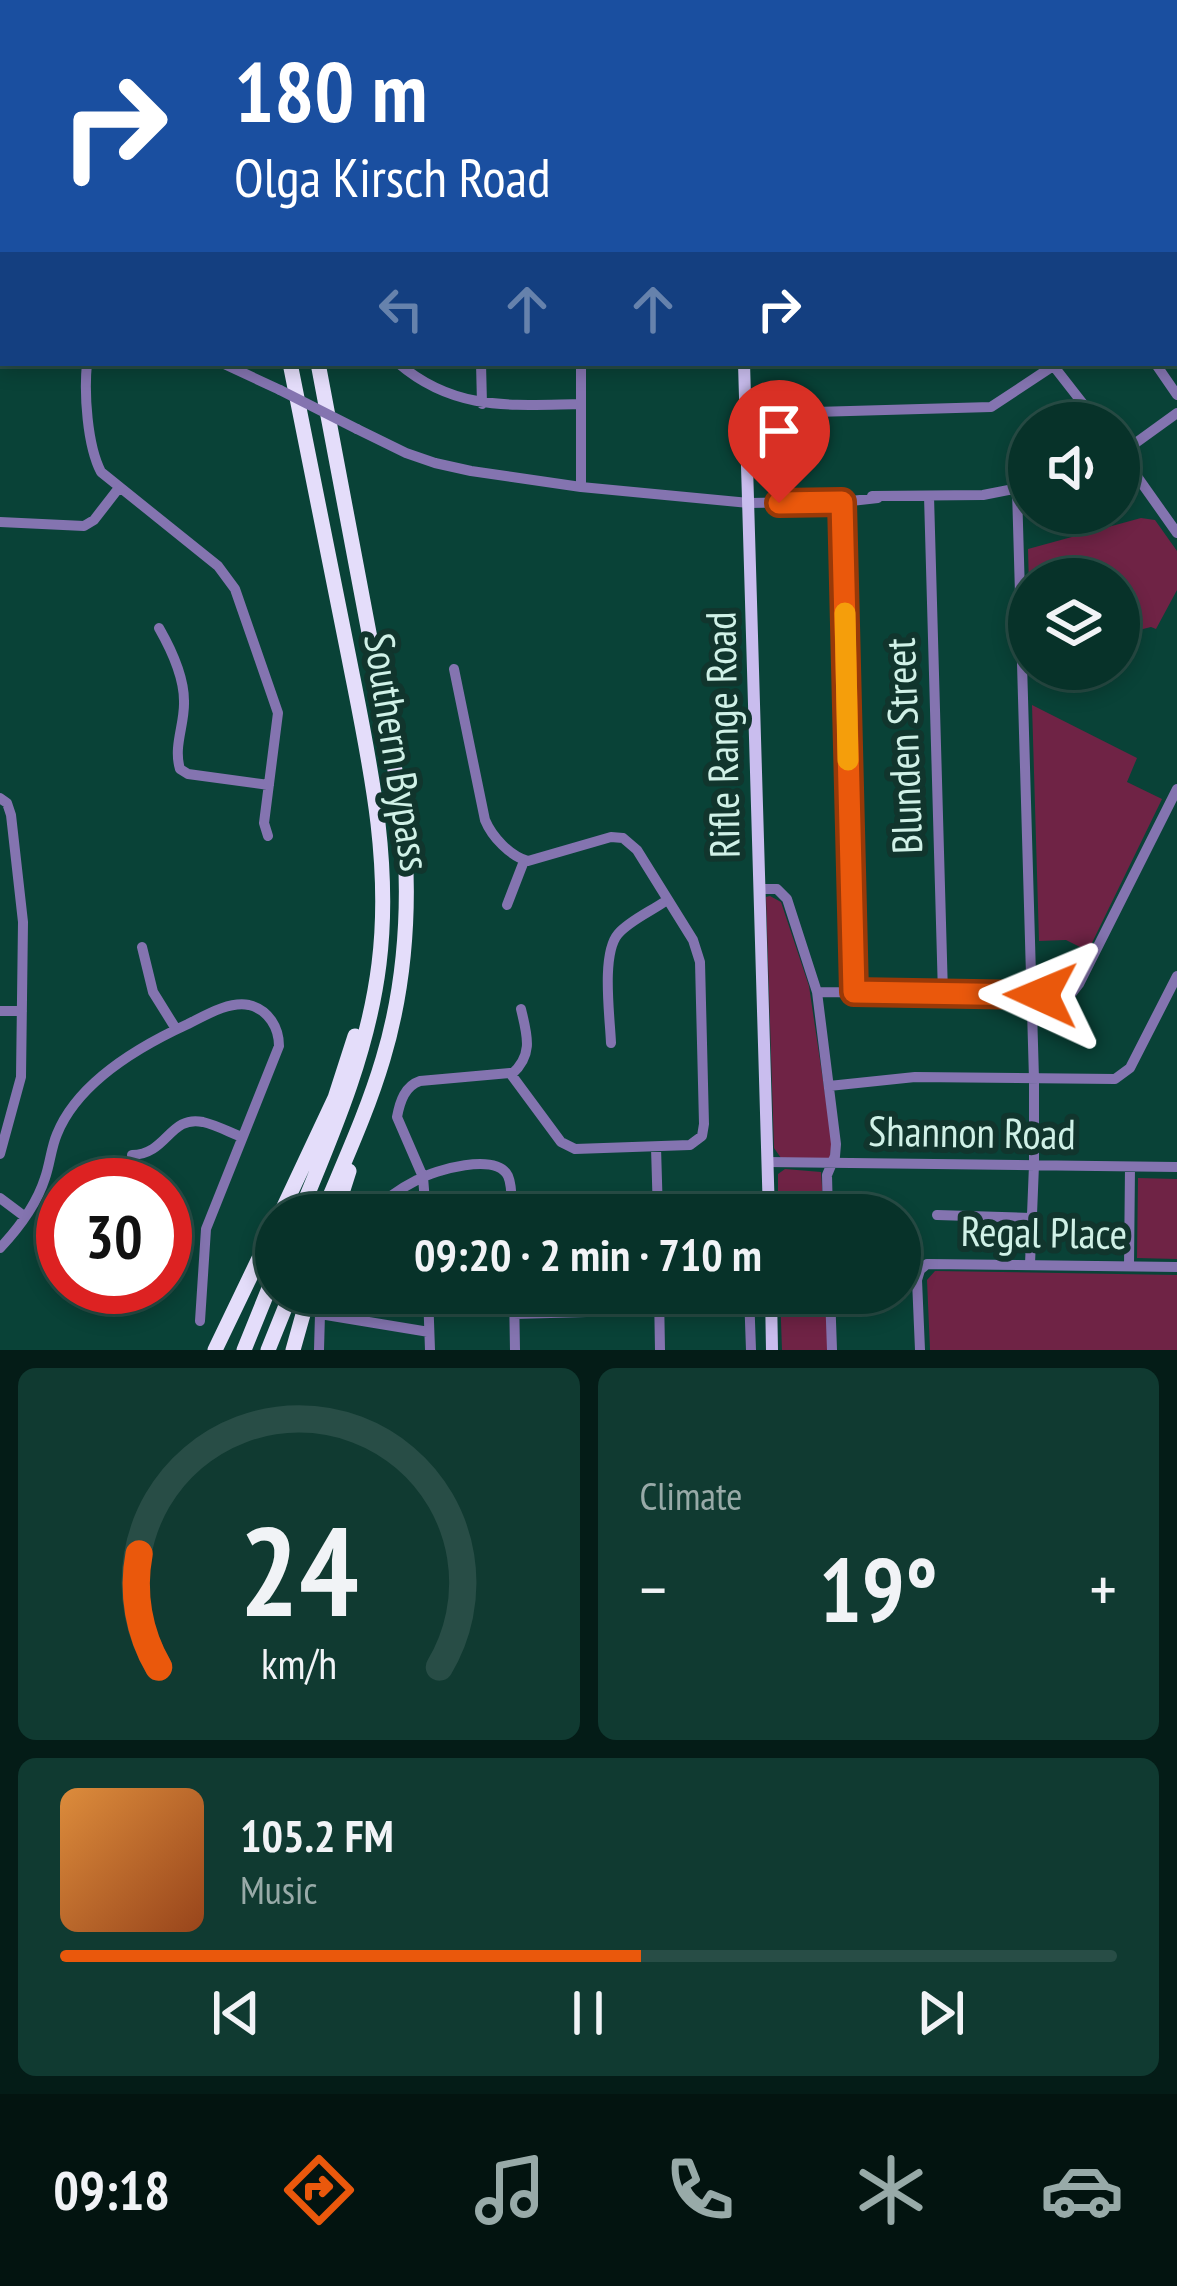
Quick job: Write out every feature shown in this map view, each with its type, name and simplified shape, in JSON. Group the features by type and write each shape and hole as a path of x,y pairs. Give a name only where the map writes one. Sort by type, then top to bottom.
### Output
{"highway":[{"name":"Southern Bypass","path":"291,366 376,800 384,905 374,995 359,1061 307,1194"},
{"name":"Southern Bypass","path":"319,366 404,824 407,874 405,948 392,1026 331,1194"},
{"path":"290,1194 348,1060 384,905"},
{"path":"341,1194 367,1104"},
{"path":"214,1350 255,1266"},
{"path":"244,1350 259,1314"},
{"path":"268,1350 283,1314"},
{"path":"292,1350 303,1314"}],"main road":[{"name":"Rifle Range Road","path":"744,366 768,1194"},
{"path":"771,1314 772,1350"}],"street":[{"path":"87,366 95,461 101,472 218,566 232,584 278,713 264,823 268,836"},
{"path":"228,366 406,453 471,471 749,500 1008,491"},
{"path":"403,366 453,395 482,404 580,404"},
{"path":"482,366 482,404"},
{"path":"581,366 581,484"},
{"path":"746,414 987,408 1050,366"},
{"path":"1055,366 1082,402"},
{"path":"1165,369 1177,395"},
{"path":"1140,439 1177,412"},
{"path":"1140,481 1177,532"},
{"path":"0,522 84,526 118,489"},
{"name":"Blunden Street","path":"929,496 944,994"},
{"path":"842,499 854,992"},
{"path":"1024,534 1034,1078 1030,1264"},
{"path":"159,628 184,694 177,753 180,769 269,785"},
{"path":"454,669 487,825 524,861"},
{"path":"817,992 1067,994 1079,984 1177,788"},
{"path":"0,798 11,815 22,909 19,1088 0,1154"},
{"path":"425,1194 424,1177 398,1120 410,1086 426,1080 512,1074 566,1146 656,1148 699,1141 704,1124 700,962 693,940 637,850 622,838 611,837 524,861"},
{"path":"507,905 524,861"},
{"name":"Rifle Range Road","path":"759,889 777,889 785,896 817,992 836,1148 827,1194"},
{"path":"611,1042 609,961 613,943 620,932 667,900"},
{"path":"142,947 153,992 176,1029"},
{"path":"829,1086 896,1078 1108,1081 1121,1076 1135,1059 1177,976"},
{"path":"0,1248 44,1182 60,1127 78,1100 137,1049 176,1029 225,1008 259,1009 276,1027 278,1052 206,1229 200,1321"},
{"path":"512,1074 526,1057 521,1009"},
{"path":"0,1011 22,1011"},
{"path":"132,1155 155,1150 172,1130 187,1122 202,1122 242,1137"},
{"path":"656,1148 657,1194"},
{"name":"Shannon Road","path":"767,1162 1177,1167"},
{"path":"395,1194 424,1177 463,1166 498,1166 509,1178 510,1194"},
{"path":"1129,1266 1130,1166"},
{"path":"0,1198 24,1216"},
{"path":"937,1215 1031,1219"},
{"name":"Regal Place","path":"920,1350 917,1280 924,1266 1177,1267"},
{"path":"319,1350 320,1314"},
{"path":"326,1314 429,1332"},
{"path":"426,1349 429,1314"},
{"path":"514,1314 515,1350"},
{"path":"659,1314 660,1350"},
{"path":"750,1314 751,1350"},
{"path":"831,1314 832,1350"}],"shaded area":[{"path":"1140,518 1155,520 1177,551 1177,590 1156,629 1140,630 1140,558 1028,558 1028,549 1083,534 1140,534"},
{"path":"1032,705 1137,758 1127,782 1162,799 1088,951 1066,940 1039,941"},
{"path":"766,897 781,902 809,986 832,1141 830,1158 781,1158 774,1148"},
{"path":"785,1169 821,1172 823,1194 778,1194 778,1174"},
{"path":"1138,1178 1177,1179 1177,1259 1137,1258"},
{"path":"935,1271 1177,1275 1177,1350 930,1350 927,1280"},
{"path":"781,1314 827,1314 828,1350 782,1350"}],"slow traffic":[{"path":"845,613 848,760"}],"route":[{"path":"779,503 842,502 854,992 1041,995"}]}
